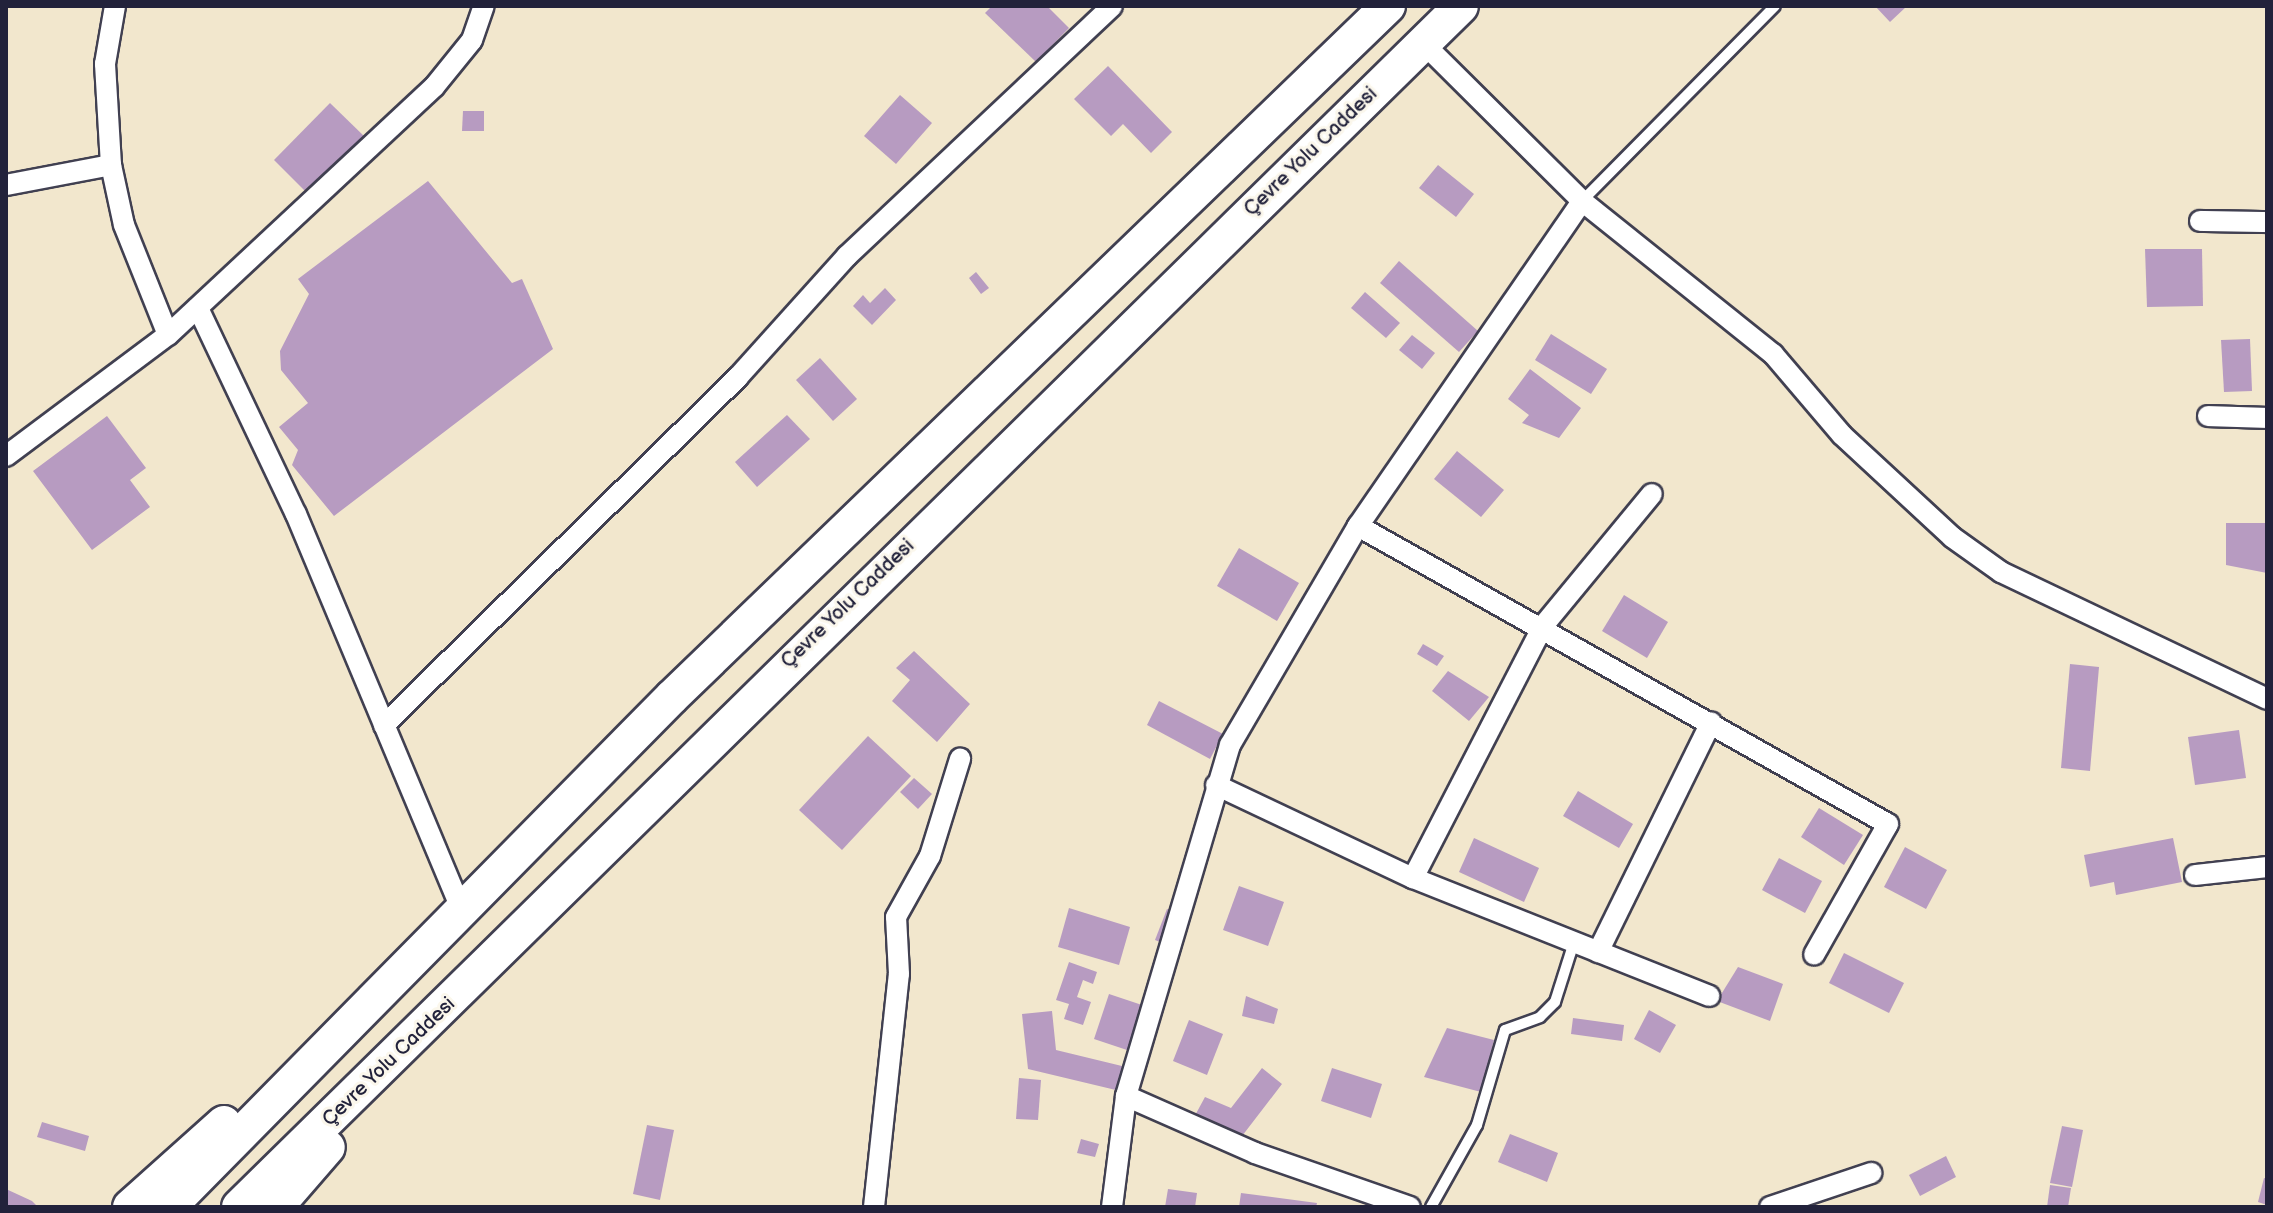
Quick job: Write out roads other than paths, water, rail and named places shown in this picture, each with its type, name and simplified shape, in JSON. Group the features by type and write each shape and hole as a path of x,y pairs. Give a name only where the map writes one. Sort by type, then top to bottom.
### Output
{"highway":[{"path":"169,1207 672,697 1388,6"},
{"name":"Çevre Yolu Caddesi","path":"239,1207 1461,6"},
{"path":"130,1207 384,989"},
{"path":"276,1207 439,1013"}],"street":[{"path":"115,6 105,64 111,165 124,225 168,335"},
{"path":"6,456 168,335 434,87 472,40 484,6"},
{"path":"384,725 738,377 847,256 1112,6"},
{"path":"1423,43 1582,201 1773,354 1852,444 1952,537 2001,572 2267,699"},
{"path":"6,185 111,165"},
{"path":"1112,1207 1126,1096 1190,898 1216,785 1255,696 1358,526 1582,201"},
{"path":"2200,221 2267,222"},
{"path":"198,308 384,725 462,910"},
{"path":"2208,416 2267,418"},
{"path":"1413,878 1543,626 1652,494"},
{"path":"1358,526 1543,626 1888,824 1814,955"},
{"path":"1598,952 1711,722"},
{"path":"874,1207 899,974 896,917 930,856 960,759"},
{"path":"1216,785 1413,878 1709,996"},
{"path":"2195,875 2267,867"},
{"path":"1126,1096 1230,1144 1410,1207"},
{"path":"1770,1207 1871,1173"}],"lane":[{"path":"1582,201 1775,6"},
{"path":"1431,1207 1477,1125 1505,1030 1540,1017 1555,1002 1574,942"}]}
